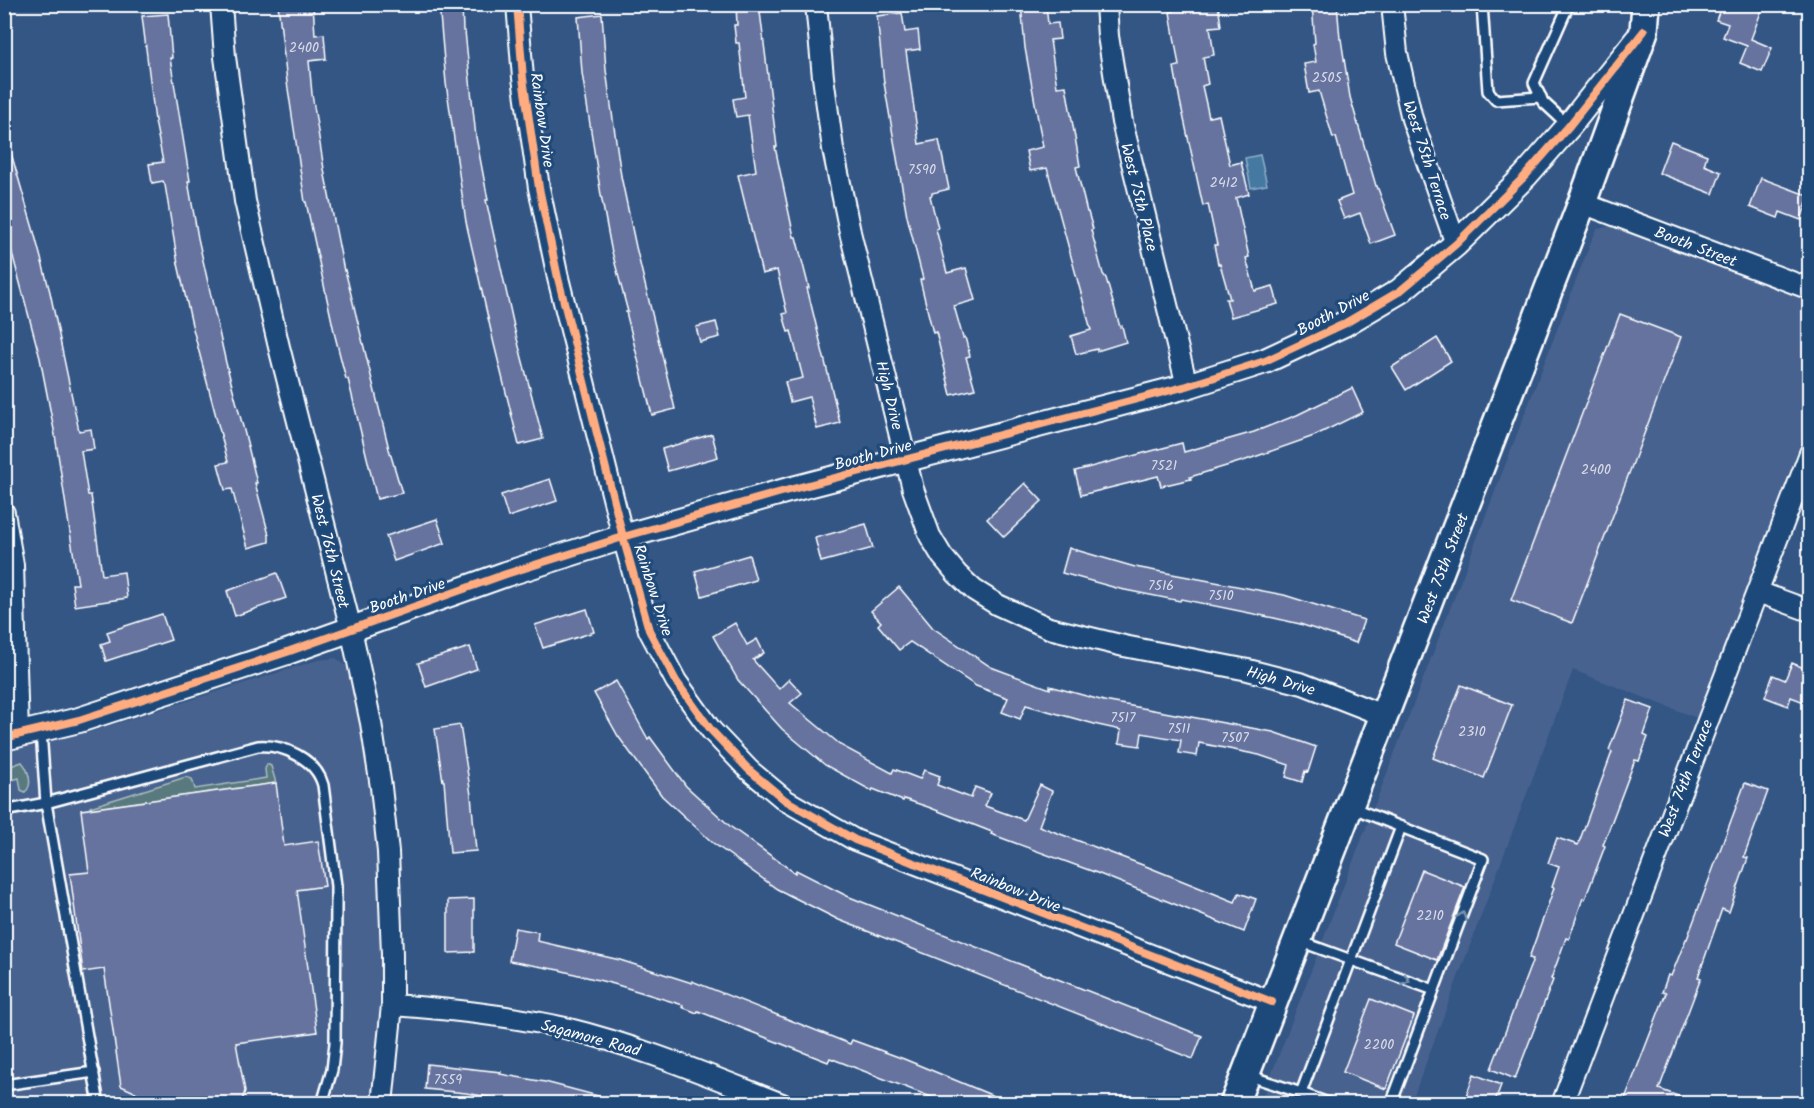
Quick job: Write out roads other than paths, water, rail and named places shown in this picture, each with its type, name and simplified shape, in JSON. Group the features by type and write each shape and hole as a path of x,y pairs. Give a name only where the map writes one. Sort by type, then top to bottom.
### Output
{"main road":[{"name":"West 75th Street","path":"1234,1104 1582,203 1644,31 1646,4"},
{"name":"West 75th Street","path":"1644,31 1668,4"}],"street":[{"name":"West 76th Street","path":"221,4 225,57 245,201 279,347 351,629 371,723 381,787 388,852 392,954 392,1005 382,1104"},
{"name":"Rainbow Drive","path":"517,4 523,78 539,188 558,278 623,537 650,630 676,681 711,730 749,771 785,800 855,840 1272,1002"},
{"name":"High Drive","path":"816,4 833,149 848,222 905,459 922,518 942,556 974,590 998,605 1049,627 1124,646 1248,670 1303,684 1384,716"},
{"name":"West 75th Place","path":"1106,4 1108,36 1122,122 1188,386"},
{"name":"West 75th Terrace","path":"1392,4 1397,53 1412,119 1456,244"},
{"name":"Booth Drive","path":"21,734 79,720 287,652 506,574 623,537 785,491 1188,386 1265,361 1344,324 1400,291 1456,244 1525,177 1569,126 1644,31"},
{"name":"Booth Street","path":"1582,203 1809,289"},
{"name":"West 74th Terrace","path":"1562,1104 1809,453"},
{"path":"4,513 13,565 21,734"},
{"path":"1758,592 1809,611"},
{"name":"Sagamore Road","path":"392,1005 486,1013 565,1028 645,1051 782,1104"}],"lane":[{"path":"1482,4 1488,91 1496,100 1541,97"},
{"path":"1569,4 1534,83 1543,102 1569,126"},
{"path":"21,734 46,803 99,1104"},
{"path":"4,812 46,803 258,746 274,746 282,749 303,758 316,769 323,785 336,886 335,1043 332,1070 322,1104"},
{"path":"1349,806 1483,859 1391,1104"},
{"path":"1301,1093 1401,827"},
{"path":"1297,940 1434,990"},
{"path":"4,1086 94,1072"},
{"path":"1245,1074 1330,1104"}]}
